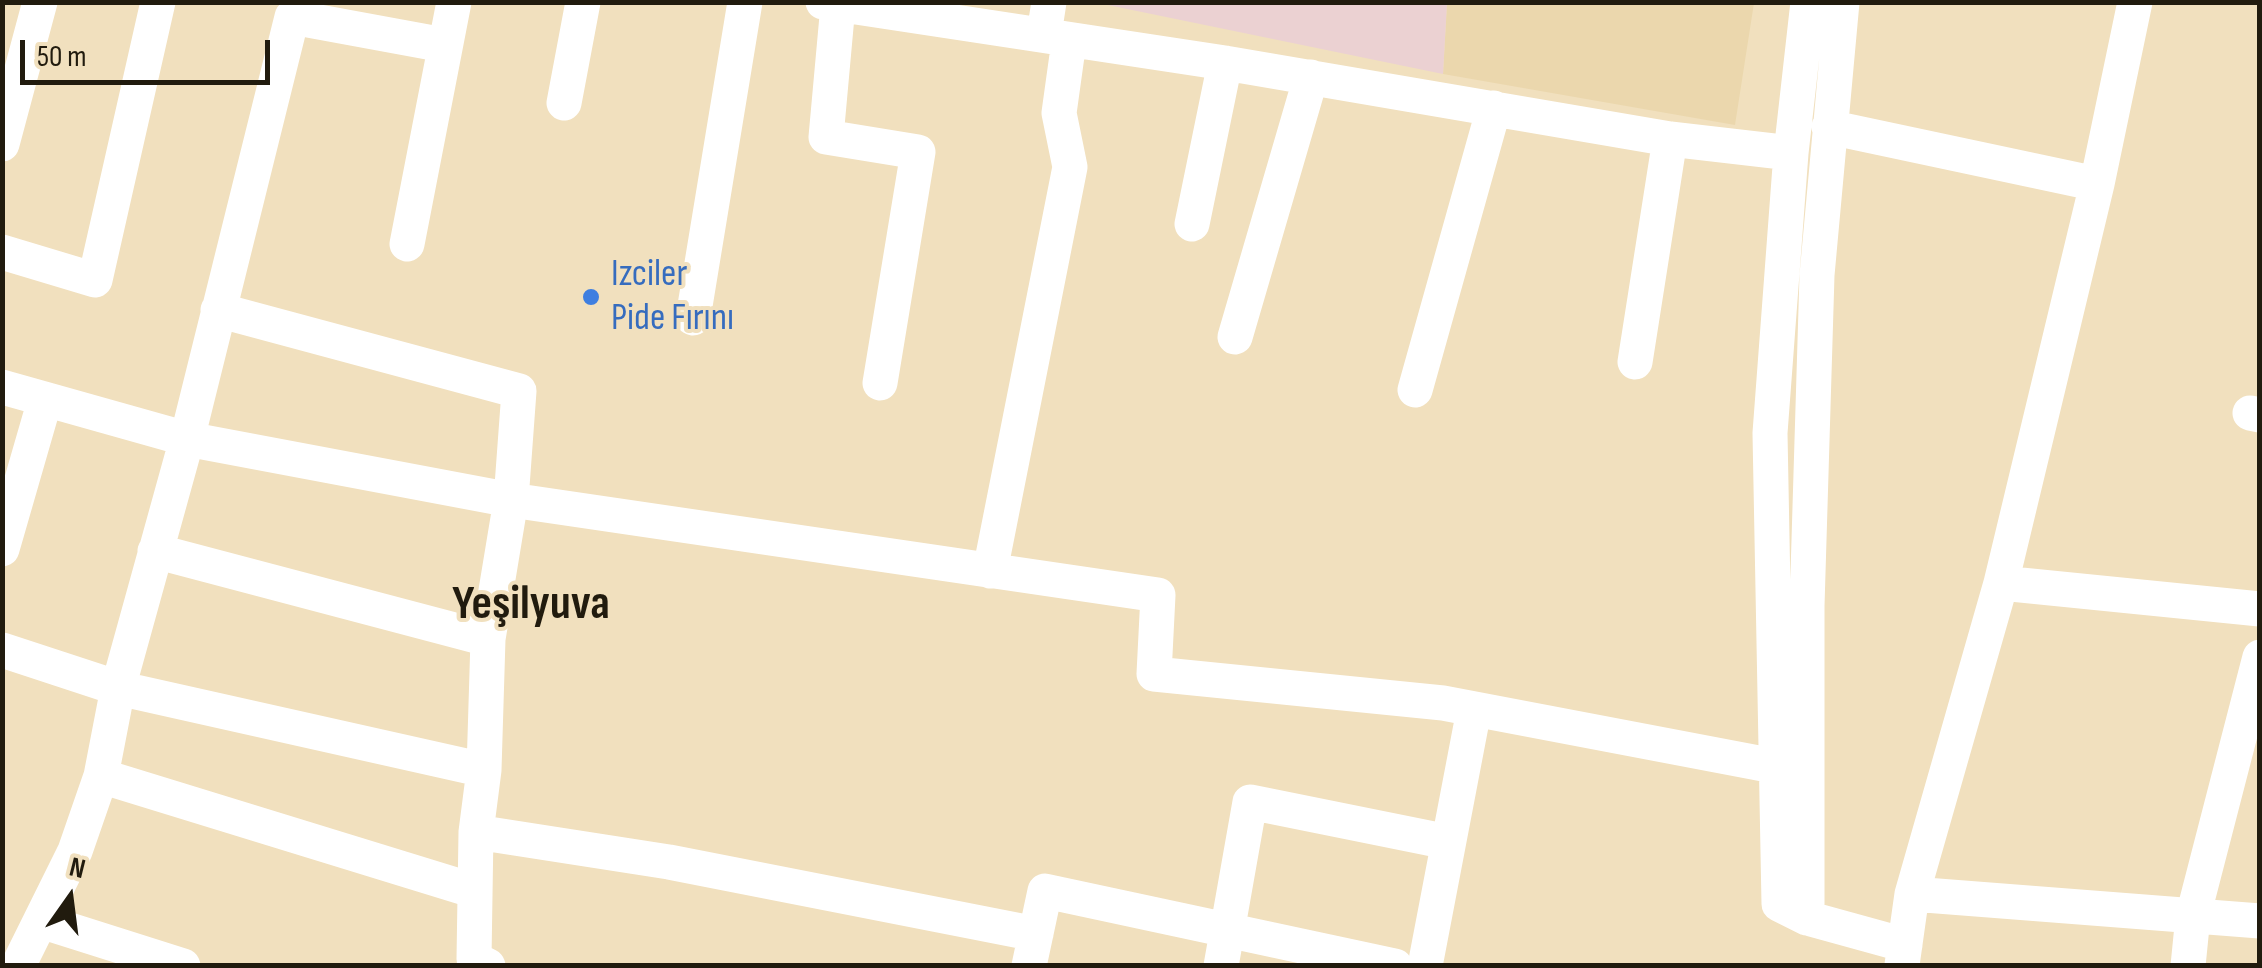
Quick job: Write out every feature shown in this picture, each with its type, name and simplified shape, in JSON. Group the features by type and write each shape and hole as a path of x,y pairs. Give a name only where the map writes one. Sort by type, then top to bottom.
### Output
{"street":[{"path":"2,144 40,2"},
{"path":"2,252 94,280 158,2"},
{"path":"407,244 454,2"},
{"path":"564,103 584,2"},
{"path":"693,318 744,2"},
{"path":"1808,2 1791,154 1770,432 1778,904 1904,955 1912,894 2001,582 2097,184 2135,2"},
{"path":"1807,918 1807,606 1818,276 1828,127 1842,2"},
{"path":"880,383 918,152 826,137 830,4 914,8 1054,26 1225,63 1670,139 1791,154"},
{"path":"18,966 75,850 101,776 118,688 187,439 292,18 444,45"},
{"path":"990,571 1070,166 1059,113 1054,26"},
{"path":"1192,224 1225,63"},
{"path":"1235,337 1311,77"},
{"path":"1415,390 1494,108"},
{"path":"1828,127 2097,184"},
{"path":"1635,362 1670,139"},
{"path":"218,310 519,391 511,500 488,639 484,770 476,832 474,959 488,966"},
{"path":"2,388 187,439 511,500 1158,595 1154,674 1443,703 1774,766"},
{"path":"5,531 45,400"},
{"path":"155,551 488,639"},
{"path":"2001,582 2260,608"},
{"path":"2,650 118,688 484,770"},
{"path":"2188,966 2193,916 2260,657"},
{"path":"1425,966 1474,710"},
{"path":"101,776 475,890"},
{"path":"1221,966 1250,802 1448,842"},
{"path":"476,832 669,862 1032,950 1045,891 1395,966"},
{"path":"1912,894 2260,920"},
{"path":"41,921 182,966"}],"shaded area":[{"path":"1098,3 1447,3 1443,74"},
{"path":"1447,3 1754,3 1735,125 1443,74"}],"place":[{"name":"Izciler Pide Fırını","path":"591,297"}],"district":[{"name":"Yeşilyuva","path":"531,606"}]}
